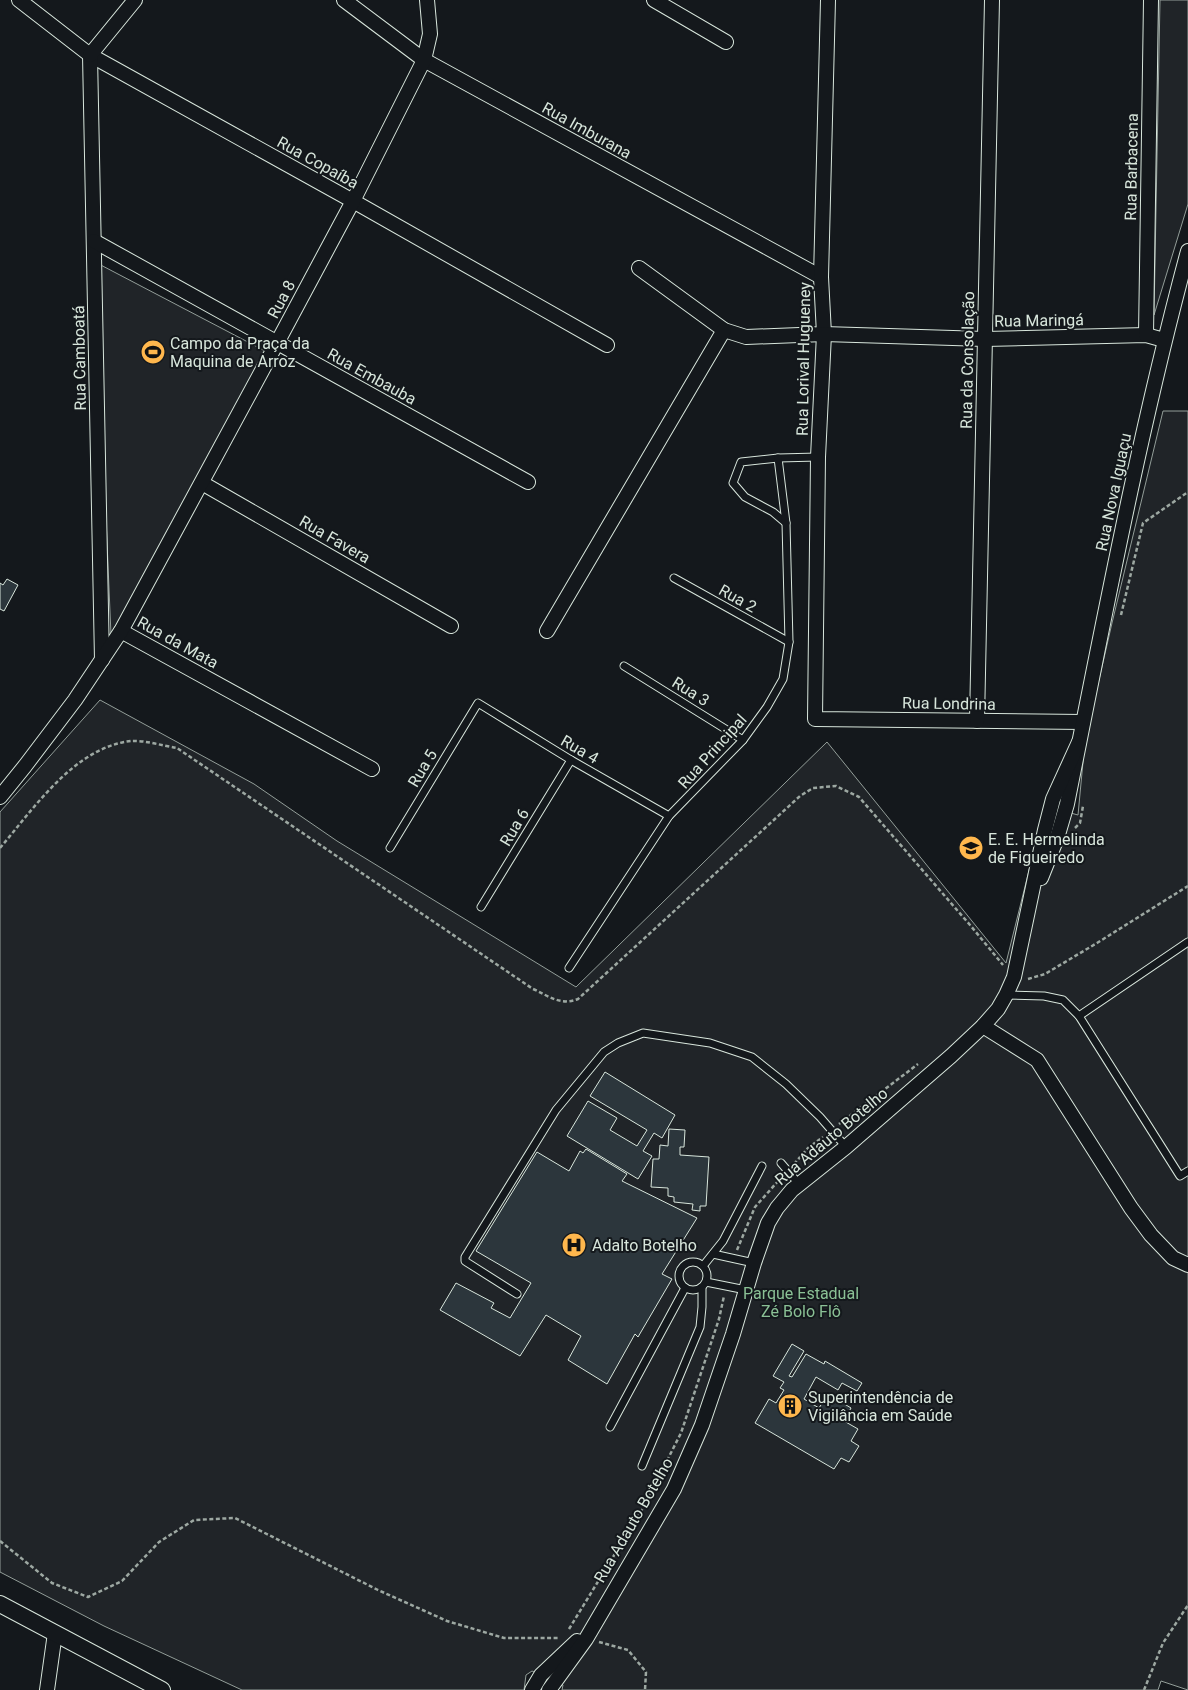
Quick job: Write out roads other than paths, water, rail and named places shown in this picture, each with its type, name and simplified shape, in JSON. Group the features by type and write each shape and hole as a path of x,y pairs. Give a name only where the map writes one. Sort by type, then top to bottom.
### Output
{"street":[{"name":"Rua Copaíba","path":"19,0 90,55 607,345"},
{"path":"90,55 135,0"},
{"name":"Rua Imburana","path":"344,0 424,60 821,277"},
{"name":"Rua 8","path":"121,631 278,344 424,60 430,34 427,0"},
{"path":"654,0 726,42"},
{"name":"Rua Lorival Hugueney","path":"815,719 818,457 824,334 821,277 828,0"},
{"name":"Rua da Consolação","path":"977,721 992,0"},
{"name":"Rua Barbacena","path":"1146,335 1151,0"},
{"name":"Rua Camboatá","path":"90,55 102,660"},
{"name":"Rua Embauba","path":"94,240 528,482"},
{"name":"Rua Nova Iguaçu","path":"1014,977 1053,799 1079,742 1164,340 1188,251"},
{"name":"Rua Maringá","path":"639,268 724,330 746,337 824,334 985,339 1146,335 1164,340"},
{"path":"547,631 724,330"},
{"name":"Rua Favera","path":"202,483 451,626"},
{"name":"Rua da Mata","path":"0,797 26,766 121,631 372,769"},
{"name":"Rua Londrina","path":"815,719 1083,722"},
{"name":"Rua Adauto Botelho","path":"549,1690 599,1616 674,1489 702,1425 768,1223 782,1200 846,1147 983,1026 998,1009 1014,977"},
{"path":"983,1026 1037,1060 1131,1208 1151,1235 1174,1258 1188,1265"},
{"path":"0,1604 162,1690"},
{"path":"47,1690 55,1633"},
{"name":"Rua Adauto Botelho","path":"532,1690 541,1676 583,1638"}],"lane":[{"path":"786,523 773,512 745,497 733,483 741,462 778,458 818,457"},
{"name":"Rua Principal","path":"569,968 669,816 743,740 767,707 783,678 788,642 786,523 778,458"},
{"name":"Rua 2","path":"674,578 788,642"},
{"name":"Rua 3","path":"624,666 743,740"},
{"name":"Rua 4","path":"478,703 571,760 669,816"},
{"name":"Rua 5","path":"390,848 478,703"},
{"name":"Rua 6","path":"481,907 571,760"},
{"path":"1079,1016 1188,942"},
{"path":"1006,995 1044,996 1063,1000 1079,1016 1180,1176 1188,1171"},
{"path":"517,1294 468,1264 465,1261 465,1256 556,1110 604,1052 618,1043 643,1033 710,1043 752,1057 786,1084 820,1117 846,1147"},
{"path":"781,1163 799,1184"},
{"path":"703,1266 723,1241 762,1166"},
{"path":"713,1254 754,1263"},
{"path":"642,1466 700,1327 704,1285 708,1278 707,1270 694,1261 686,1263 680,1269 680,1282 685,1288 691,1290 704,1285 746,1290"},
{"path":"610,1427 685,1288"}],"place":[{"name":"Campo da Praça da Maquina de Arroz","path":"153,352"},
{"name":"E. E. Hermelinda de Figueiredo","path":"971,848"},
{"name":"Adalto Botelho","path":"574,1245"},
{"name":"Superintendência de Vigilância em Saúde","path":"790,1406"}],"park label":[{"name":"Parque Estadual Zé Bolo Flô","path":"801,1302"}]}
